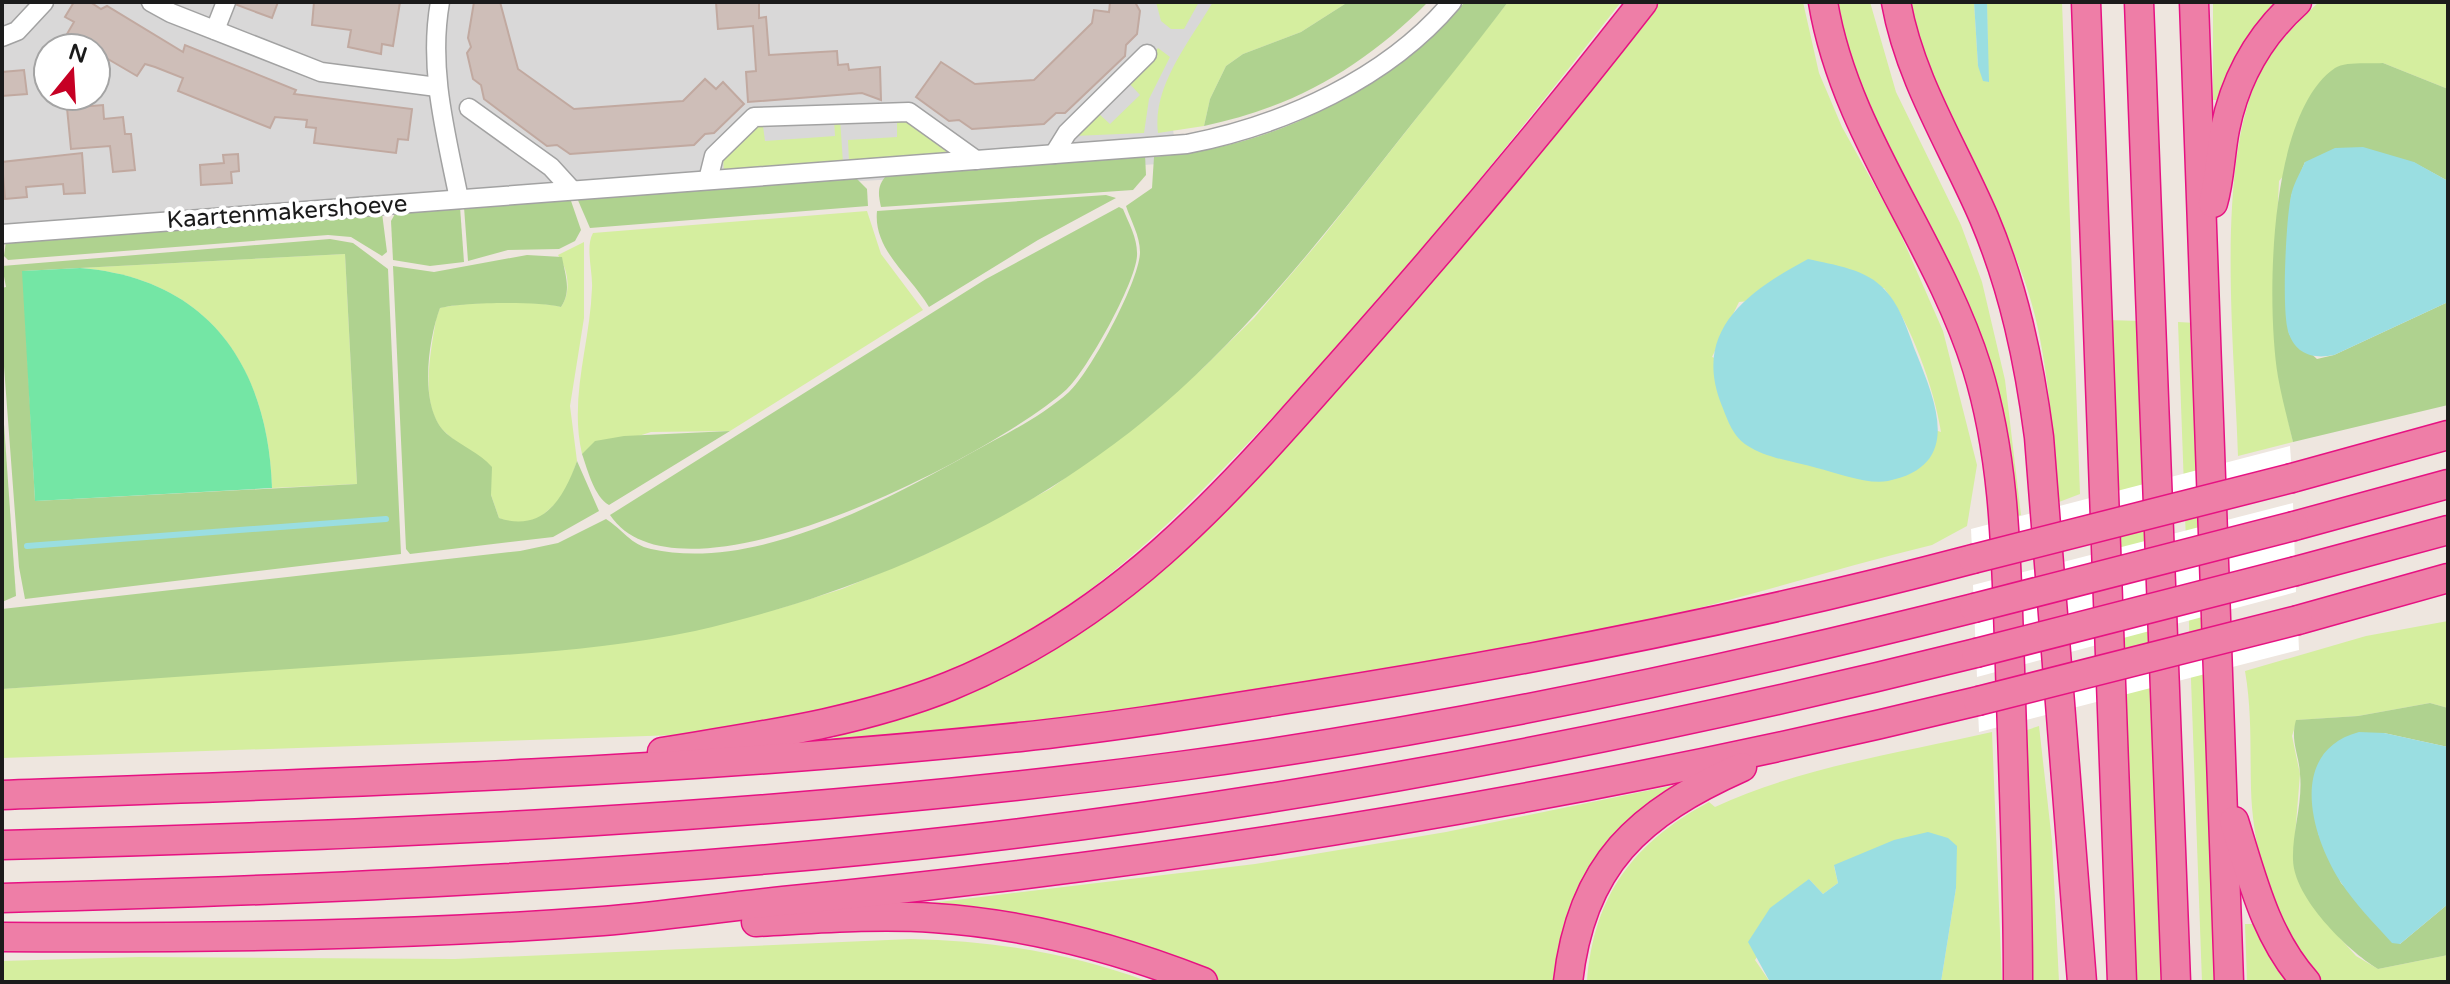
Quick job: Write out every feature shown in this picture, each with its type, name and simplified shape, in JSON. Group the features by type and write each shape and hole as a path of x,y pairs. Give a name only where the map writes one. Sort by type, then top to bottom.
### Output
{"highway":[{"path":"464,776 660,752 824,724 949,686 1006,660 1094,608 1144,571 1245,473 1421,273 1643,2"},
{"path":"1823,2 1828,31 1858,121 1948,292 1968,340 1992,426 2006,576 2018,982"},
{"path":"1896,2 1920,82 2008,278 2028,358 2044,491 2082,982"},
{"path":"2086,2 2122,982"},
{"path":"2139,2 2176,982"},
{"path":"2194,2 2229,982"},
{"path":"2202,238 2217,191 2225,128 2244,67 2274,22 2297,2"},
{"path":"2374,455 2448,425"},
{"path":"2,795 717,764 1024,737 1217,710 1566,651 1771,609 2292,478 2448,435"},
{"path":"2,845 370,832 694,814 865,801 1179,766 1364,738 1640,687 1974,608 2448,484"},
{"path":"2,898 393,885 567,874 806,855 1069,827 1490,760 1644,730 1976,653 2448,530"},
{"path":"2,937 332,934 607,921 1043,875 1186,855 1468,810 1783,748 2298,620 2448,578"},
{"path":"2349,606 2448,599"},
{"path":"1568,982 1580,916 1609,863 1632,834 1671,802 1783,748"},
{"path":"2224,788 2265,920 2287,961 2306,982"},
{"path":"607,921 725,923 875,917 1004,925 1142,959 1203,982"}],"street":[{"path":"3,34 17,31 44,2"},
{"path":"151,2 321,72 437,87"},
{"path":"215,30 226,2"},
{"path":"440,2 436,35 437,87 459,199"},
{"name":"Kaartenmakershoeve","path":"2,234 1187,144 1222,137 1295,113 1357,81 1452,2"},
{"path":"1054,154 1067,133 1147,54"},
{"path":"469,108 551,167 572,190"},
{"path":"708,180 714,156 754,117 909,112 976,160"}],"shaded area":[{"path":"2,2 1233,2 1171,112 1177,163 2,230"}],"green space":[{"path":"1156,2 1199,2 1184,29 1171,29 1161,21"},
{"path":"1213,2 1348,2 1301,32 1243,54 1226,66 1210,99 1204,126 1158,133 1158,115 1167,81"},
{"path":"1348,2 1428,2 1378,46 1326,81 1268,108 1204,126 1210,99 1226,66 1243,54 1301,32"},
{"path":"1465,2 1508,2 1332,225 1274,294 1212,359 1145,420 1095,458 988,524 932,551 874,576 756,616 654,639 529,653 2,689 2,609 520,551 558,543 606,519 632,540 651,549 691,553 732,551 775,542 858,511 1022,425 1047,410 1078,382 1112,325 1132,283 1140,246 1126,206 1152,188 1154,157 1244,141 1324,109 1398,63"},
{"path":"1508,2 1621,2 1406,268 1236,456 1170,521 1101,581 1024,634 982,657 909,688 833,709 676,735 2,758 2,689 582,646 778,609 842,589 935,550 1050,489 1146,419 1202,369 1254,318 1322,238"},
{"path":"1652,2 1803,2 1819,73 1842,127 1897,226 1943,331 1977,465 1967,526 1932,545 1682,612 1546,642 1344,679 1242,694 1038,721 835,743 833,731 1105,606","holes":["1884,288 1920,357 1941,432 1712,357 1739,302"]},
{"path":"1831,2 1870,2 1896,92 1961,225 1982,282 2005,380 2021,515 2013,517 2002,429 1869,123"},
{"path":"1910,2 1974,2 1978,66 1988,82 1987,2 2062,2 2080,494 2059,502 2048,389 2039,333 2024,279 1931,74"},
{"path":"2213,2 2283,2 2221,100 2213,100"},
{"path":"2319,2 2448,2 2448,89 2383,63 2279,181 2273,309 2278,375 2293,442 2238,456 2231,260 2237,157 2246,112 2260,73 2279,44"},
{"path":"1158,48 1170,57 1149,99 1144,133 1073,136 1098,113 1110,124 1140,95 1129,83"},
{"path":"2383,63 2448,89 2448,181 2413,162 2305,162 2291,196 2286,308 2289,334 2317,359 2334,355 2448,302 2448,405 2293,442 2278,377 2272,304 2277,212 2284,166 2296,125 2313,91 2335,68"},
{"path":"840,118 843,163 724,172 723,158 756,125 763,126 765,141 835,136 834,119"},
{"path":"907,119 946,149 946,155 849,162 848,140 897,137 897,120"},
{"path":"1145,155 1146,175 1133,190 881,207 880,202 880,186 887,175"},
{"path":"855,177 867,189 868,206 590,228 577,198"},
{"path":"1106,195 1116,198 1038,240 929,307 887,250 877,225 877,211"},
{"path":"570,198 581,230 575,241 559,249 508,250 468,261 464,207"},
{"path":"460,207 464,262 430,266 393,260 391,221 396,212"},
{"path":"1119,207 1123,209 1133,232 1137,256 1128,286 1097,346 1067,389 1030,417 976,450 911,484 839,515 767,538 701,548 647,542 610,515 986,279"},
{"path":"867,211 881,254 923,310 730,431 651,432 582,454 579,391 590,309 590,245 593,233"},
{"path":"382,213 387,252 382,256 351,237 328,235 8,260 4,256 6,241"},
{"path":"330,239 353,243 388,269 401,554 25,599 19,567 2,340 2,288 6,287 2,266","holes":["345,254 357,484 35,501 23,271"]},
{"path":"584,242 584,318 570,406 577,461 565,495 535,522 513,523 499,518 491,495 491,467 446,433 432,409 429,379 436,319 440,308 465,304 519,303 561,307 567,294 567,280 558,255"},
{"path":"345,254 357,484 272,488 268,444 258,404 243,367 222,336 196,310 163,289 125,275 80,268"},
{"path":"527,255 562,257 567,288 561,307 500,303 440,308 429,355 432,408 447,434 492,467 491,495 499,518 528,521 550,509 566,488 577,461 599,511 553,537 410,554 406,549 393,266 434,272"},
{"path":"80,268 125,275 163,289 196,310 222,336 243,367 258,404 268,444 272,488 35,501 22,271"},
{"path":"2108,320 2139,321 2164,982 2134,982"},
{"path":"2178,322 2196,323 2220,982 2202,982"},
{"path":"2,395 16,596 2,602"},
{"path":"730,431 609,505 595,489 582,454 595,441 624,436"},
{"path":"2448,621 2448,708 2430,703 2358,716 2297,720 2292,736 2300,774 2293,861 2322,918 2356,956 2378,969 2448,955 2448,982 2324,982 2293,940 2263,867 2253,815 2250,715 2245,671 2366,636"},
{"path":"2430,703 2448,708 2448,747 2384,733 2318,833 2341,883 2400,944 2448,904 2448,955 2378,969 2324,922 2302,890 2296,875 2293,849 2301,785 2294,728 2296,720 2358,716"},
{"path":"2039,726 2052,841 2059,982 2027,982 2021,732"},
{"path":"1992,732 2002,982 1941,982 1956,888 1834,866 1838,883 1823,894 1809,879 1755,960 1770,982 1587,982 1598,923 1622,875 1659,835 1682,818 1709,802 1715,807 1816,771"},
{"path":"1685,783 1655,802 1558,982 1209,982 1129,951 839,914 1255,864 1446,832"},
{"path":"2245,924 2255,924 2293,982 2247,982"},
{"path":"911,939 972,942 1032,950 1091,963 1149,982 2,982 2,961 140,957 455,959"}],"water":[{"path":"1974,2 1987,2 1989,82 1983,81 1978,66"},
{"path":"2363,147 2414,162 2448,181 2448,302 2334,355 2313,356 2301,351 2292,341 2287,324 2285,266 2292,192 2305,162 2335,148"},
{"path":"1808,259 1869,277 1885,290 1900,313 1931,393 1938,430 1935,447 1927,462 1912,473 1880,482 1852,478 1781,459 1748,446 1738,438 1729,423 1714,379 1714,355 1720,335 1731,316 1747,300 1765,285"},
{"path":"2359,732 2384,733 2448,747 2448,904 2400,944 2392,943 2340,881 2320,841 2314,818 2314,775 2322,757 2337,742"},
{"path":"1928,832 1948,838 1957,846 1956,888 1941,982 1770,982 1748,942 1770,908 1809,879 1823,894 1838,883 1834,865 1894,840"}],"pier":[{"path":"2290,446 2293,491 1973,570 1971,529"},
{"path":"2293,503 2296,592 1977,677 1973,585"},
{"path":"2297,606 2299,650 1979,732 1977,689"}],"building":[{"path":"74,2 90,2 101,9 107,6 183,52 185,45 296,90 294,94 412,109 408,140 398,139 396,153 314,143 316,128 306,127 307,120 275,117 270,128 178,91 183,78 155,67 145,64 137,76 112,61 112,32 68,32 74,22 65,17"},
{"path":"238,2 278,2 272,18 237,5"},
{"path":"314,2 400,2 393,46 382,44 381,54 348,47 351,30 312,25"},
{"path":"474,2 500,2 518,69 574,109 683,101 705,79 716,89 723,82 744,104 714,133 705,134 694,145 570,154 557,145 547,146 484,99 481,85 473,79 467,53 471,47 468,38"},
{"path":"716,2 759,2 759,18 766,17 769,55 837,51 838,65 848,64 849,70 880,67 881,100 862,93 748,102 746,72 756,71 753,26 718,29"},
{"path":"1110,2 1135,2 1140,11 1137,34 1126,45 1125,56 1065,113 1056,113 1044,124 972,129 959,120 949,121 916,97 941,62 975,84 1034,80 1092,23 1094,10 1109,12"},
{"path":"24,70 27,94 2,96 2,72"},
{"path":"67,112 104,112 104,119 123,117 125,134 131,134 135,170 113,172 110,146 71,149"},
{"path":"82,153 85,193 64,194 63,184 26,187 27,197 5,199 2,162"},
{"path":"238,154 239,171 231,172 232,183 201,185 200,165 224,163 223,155"}],"waterway":[{"path":"27,546 386,519"}]}
